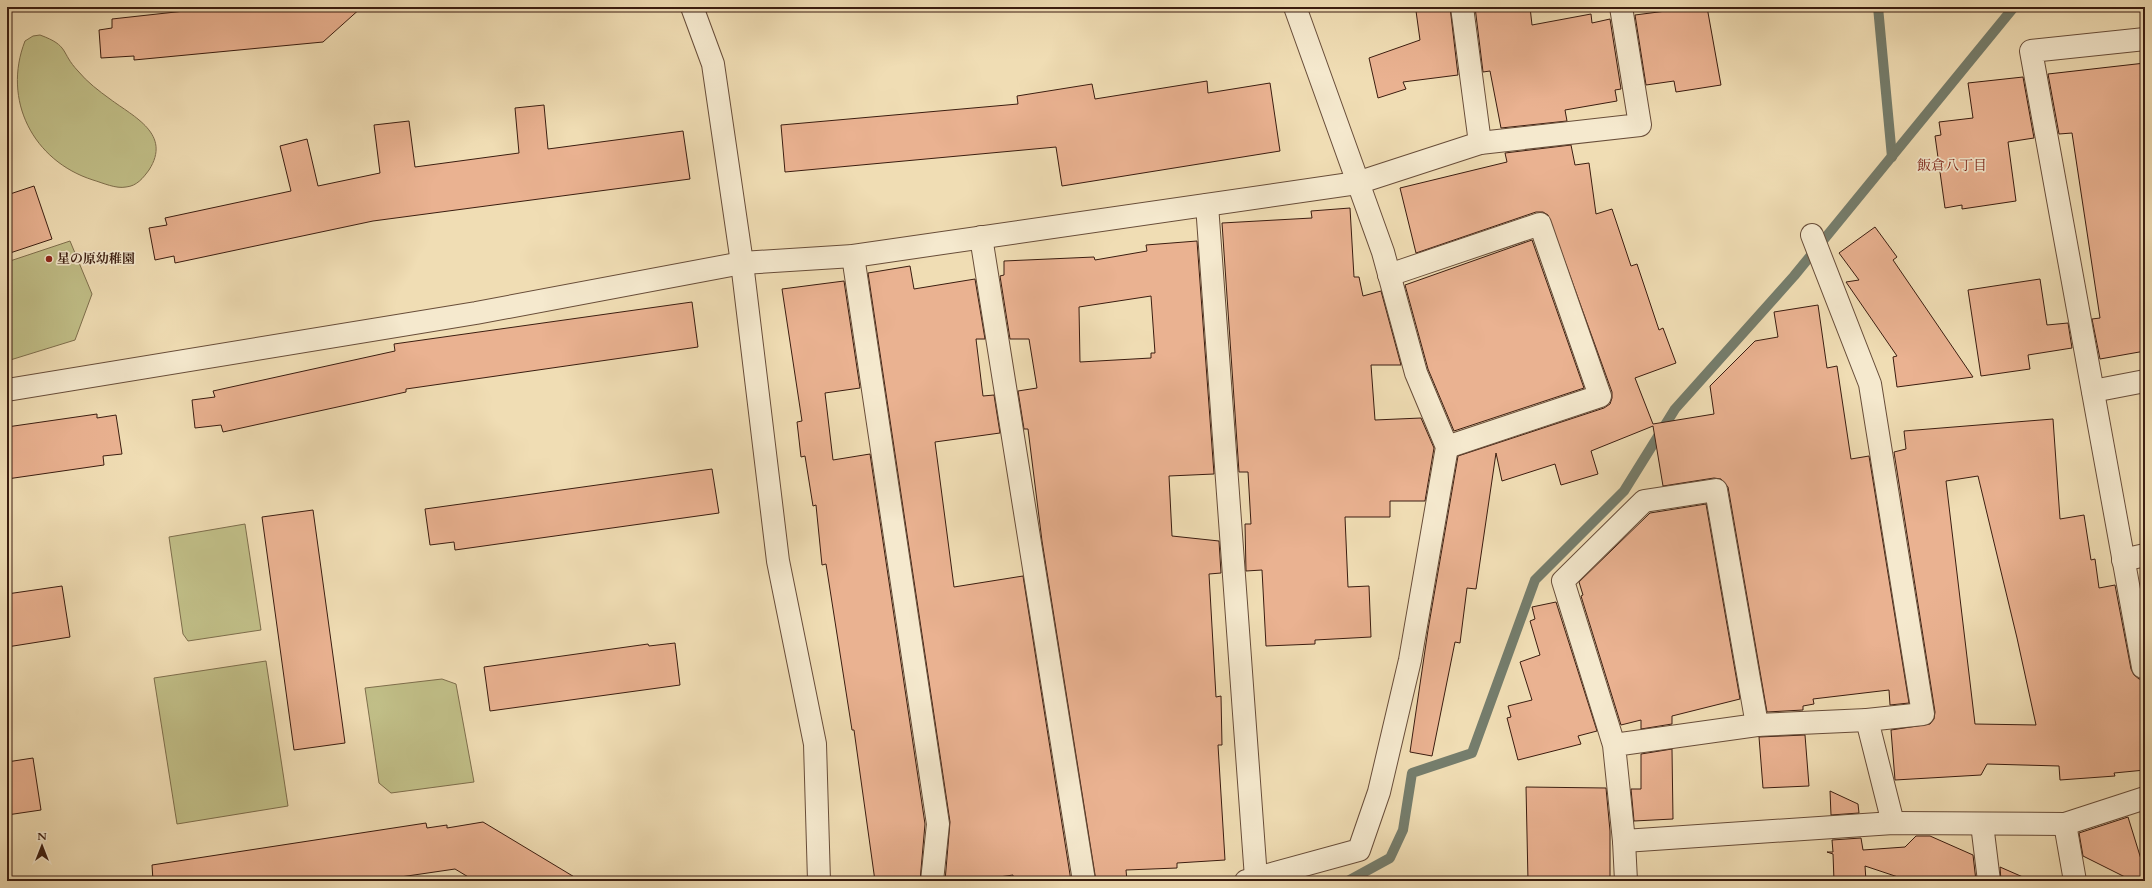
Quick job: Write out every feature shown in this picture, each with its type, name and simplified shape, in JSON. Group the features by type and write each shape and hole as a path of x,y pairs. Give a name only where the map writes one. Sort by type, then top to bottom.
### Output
{"street":[{"path":"692,7 713,64 742,263 778,561 815,744 819,881"},
{"path":"1206,205 1251,880 1359,850 1379,792 1410,660 1447,447 1416,373 1382,252 1295,7"},
{"path":"1462,7 1480,143"},
{"path":"7,390 476,313 742,263 853,256 1357,183 1480,143 1640,125 1621,7"},
{"path":"2143,667 2031,51 2145,38"},
{"path":"1389,275 1540,224 1600,396 1447,447"},
{"path":"1614,745 1757,725 1867,720 1923,714 1870,384 1812,235"},
{"path":"981,237 1084,881"},
{"path":"853,256 938,824 932,881"},
{"path":"2093,391 2145,381"},
{"path":"1626,881 1624,841 1614,745 1563,581 1644,501 1716,490 1757,725"},
{"path":"2124,560 2145,555"},
{"path":"1867,720 1893,823"},
{"path":"1624,841 1893,823 2065,824 2145,798"},
{"path":"1982,824 1989,881"},
{"path":"2065,824 2075,881"}],"shaded area":[{"path":"40,35 50,39 60,46 72,64 85,79 139,120 153,136 156,146 155,157 149,170 137,183 130,186 118,187 93,180 72,171 54,159 39,143 28,126 21,106 17,85 19,63 25,41 33,36"},
{"path":"70,241 92,294 75,340 7,361 7,262"},
{"path":"245,524 261,630 188,641 183,634 169,537"},
{"path":"266,661 288,806 177,824 154,678"},
{"path":"442,679 456,684 474,782 391,793 379,783 365,688"}],"building":[{"path":"221,7 362,7 323,42 134,60 134,56 101,58 99,30 112,28 112,19"},
{"path":"1450,7 1458,75 1403,82 1406,89 1378,98 1369,58 1420,40 1416,11"},
{"path":"1475,7 1530,7 1532,25 1591,14 1592,23 1610,19 1621,89 1615,90 1617,101 1565,110 1567,121 1501,128 1490,71 1483,72"},
{"path":"1665,7 1707,7 1721,85 1676,92 1674,81 1646,85 1635,15 1666,11"},
{"path":"2145,63 2145,351 2100,359 2092,319 2100,318 2072,133 2059,134 2048,74"},
{"path":"2023,77 2034,138 2008,142 2016,201 1962,209 1962,205 1945,208 1935,136 1941,135 1939,122 1973,118 1968,83"},
{"path":"1207,81 1208,93 1270,83 1280,151 1062,186 1056,147 785,172 781,125 1018,104 1017,96 1092,84 1095,99"},
{"path":"544,105 548,149 683,131 690,179 373,221 175,263 174,256 155,260 149,228 167,225 165,218 291,191 280,146 307,139 318,186 380,173 374,125 409,121 415,167 519,153 515,108"},
{"path":"1571,145 1575,165 1589,163 1596,214 1612,209 1631,266 1637,264 1659,330 1663,328 1676,363 1635,378 1653,424 1714,414 1710,386 1755,341 1778,337 1774,312 1818,305 1827,368 1837,366 1851,459 1869,456 1909,703 1890,705 1889,690 1813,699 1814,704 1803,706 1803,710 1767,712 1728,487 1721,479 1714,478 1663,486 1653,426 1591,451 1598,474 1561,485 1555,464 1502,481 1496,453 1476,589 1467,588 1460,643 1455,642 1432,756 1410,752 1428,630 1458,456 1604,408 1610,404 1612,392 1548,215 1543,212 1536,212 1416,253 1400,188 1507,162 1505,153"},
{"path":"34,186 52,239 7,254 7,195"},
{"path":"1350,208 1354,277 1359,277 1363,296 1381,291 1401,365 1371,365 1375,420 1421,418 1434,448 1425,501 1390,501 1390,517 1345,517 1348,587 1369,586 1371,637 1315,640 1315,644 1266,646 1262,570 1246,571 1245,524 1251,524 1248,472 1239,472 1222,223 1312,218 1311,211"},
{"path":"1875,227 1897,257 1893,260 1973,377 1897,387 1893,357 1897,356 1846,282 1859,280 1839,253"},
{"path":"1532,240 1584,388 1454,431 1428,369 1405,285"},
{"path":"1197,241 1214,474 1169,476 1172,536 1219,541 1221,573 1209,574 1216,697 1221,696 1222,745 1218,745 1225,860 1177,863 1177,868 1126,870 1127,881 1096,881 1042,541 1028,429 1024,429 1018,391 1037,388 1029,339 1010,339 1000,276 1004,275 1004,261 1094,257 1095,260 1147,251 1146,245","holes":["1151,296 1155,353 1151,353 1151,358 1080,362 1079,307"]},
{"path":"910,266 914,289 975,279 985,339 976,339 983,396 994,395 1000,433 935,442 954,587 1023,576 1071,881 1013,881 1013,875 971,881 945,881 950,822 868,273"},
{"path":"2040,279 2047,325 2068,323 2072,348 2028,355 2030,369 1981,376 1968,290"},
{"path":"844,281 860,388 825,393 833,460 870,454 925,824 920,881 875,881 854,730 852,730 826,564 822,565 816,505 813,506 805,456 801,457 797,422 802,421 782,289"},
{"path":"692,302 698,347 406,389 406,392 223,432 221,425 195,428 192,400 215,397 213,391 395,351 394,344"},
{"path":"97,414 97,418 116,415 122,454 103,456 104,465 7,479 7,427"},
{"path":"2053,419 2060,519 2084,515 2091,560 2095,559 2099,588 2115,585 2131,669 2134,675 2139,679 2145,679 2145,770 2114,773 2115,776 2060,780 2059,766 1987,764 1981,775 1895,780 1891,730 1930,724 1934,719 1935,712 1894,452 1906,449 1904,431","holes":["1978,476 2017,638 2036,725 1975,724 1946,481"]},
{"path":"712,469 719,513 455,550 454,542 430,545 425,509"},
{"path":"1706,504 1740,699 1672,716 1672,724 1641,729 1641,720 1621,725 1581,596 1583,595 1579,582 1650,513"},
{"path":"313,510 345,743 294,750 262,517"},
{"path":"62,586 70,637 7,647 7,594"},
{"path":"1556,602 1597,731 1578,736 1581,744 1518,760 1507,718 1511,717 1508,706 1532,700 1520,662 1540,655 1530,621 1535,619 1532,607"},
{"path":"675,643 680,685 490,711 484,667 648,644 649,646"},
{"path":"1805,735 1809,786 1763,788 1759,737"},
{"path":"1672,749 1673,819 1634,821 1631,789 1641,789 1641,754"},
{"path":"33,758 41,810 7,815 7,762"},
{"path":"1526,787 1606,788 1610,831 1610,881 1528,881"},
{"path":"1830,791 1858,804 1859,813 1831,815"},
{"path":"2128,817 2145,872 2145,881 2133,881 2083,856 2079,833"},
{"path":"483,822 581,881 475,881 455,869 373,881 153,881 152,865 426,823 427,828 447,825 447,828"},
{"path":"1916,836 1930,836 1973,855 1976,881 1910,881 1865,866 1866,881 1834,881 1833,854 1827,852 1833,852 1832,840 1861,838 1863,850 1905,847"},
{"path":"2000,867 2032,881 2001,881"}],"waterway":[{"path":"1878,7 1892,157"},
{"path":"1348,881 1390,858 1403,830 1412,773 1472,753 1535,580 1624,491 1675,409 1794,276 2014,7"}],"place":[{"name":"星の原幼稚園","path":"49,259"}],"district":[{"name":"飯倉八丁目","path":"1952,165"}]}
